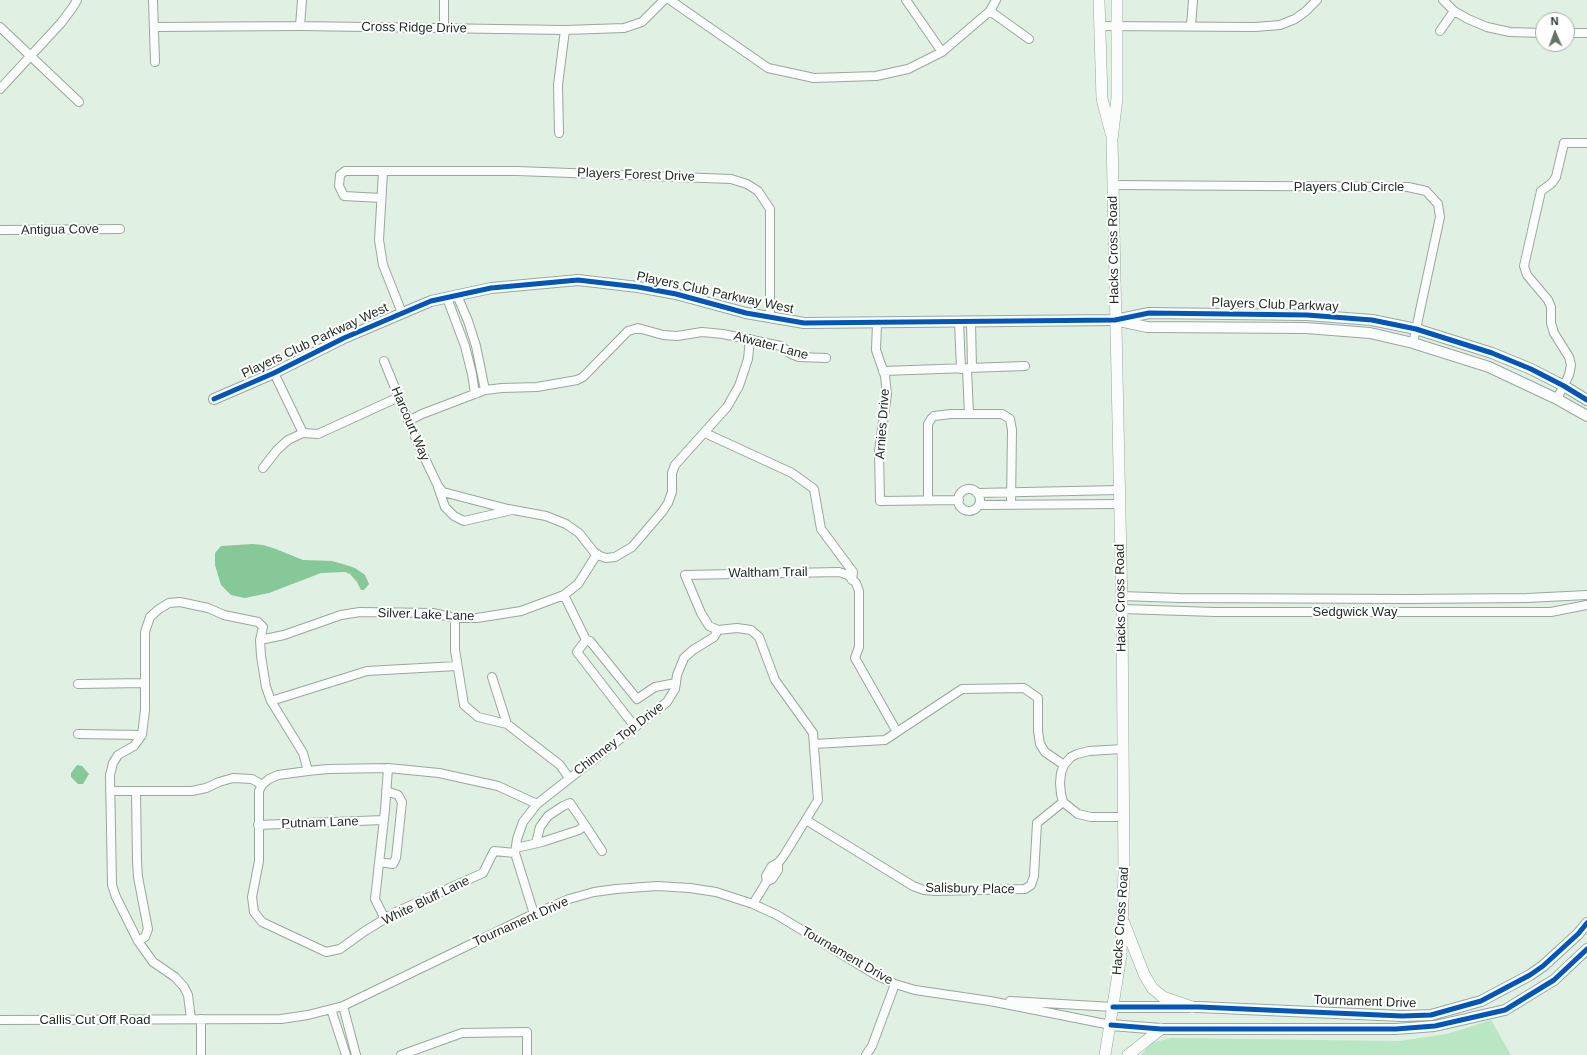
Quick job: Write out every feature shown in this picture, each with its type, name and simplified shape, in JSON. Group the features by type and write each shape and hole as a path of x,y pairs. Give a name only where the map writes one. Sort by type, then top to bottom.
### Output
{"main road":[{"name":"Hacks Cross Road","path":"1100,0 1102,99 1112,139"},
{"name":"Hacks Cross Road","path":"1105,1055 1111,1025 1120,955 1124,873 1122,609 1112,139 1117,98 1117,0"},
{"path":"1122,918 1144,974 1152,988 1163,997 1192,1007"},
{"path":"1128,1055 1161,1029"}],"street":[{"path":"0,90 68,15 77,0"},
{"path":"153,0 155,62"},
{"path":"300,26 302,0"},
{"path":"444,0 444,29"},
{"name":"Cross Ridge Drive","path":"154,26 300,26 565,30 624,28 642,22 664,0"},
{"path":"670,0 768,68 814,78 876,76 908,69 942,52 990,11 996,0"},
{"path":"906,0 942,52"},
{"path":"1192,26 1193,0"},
{"path":"1100,26 1255,27 1280,25 1295,19 1317,0"},
{"path":"1443,0 1454,11 1468,19 1497,30 1535,32"},
{"path":"990,11 1029,39"},
{"path":"1440,31 1454,11"},
{"path":"0,26 79,102"},
{"path":"560,133 558,85 565,30"},
{"path":"1575,33 1587,33"},
{"path":"1557,399 1569,375 1571,365 1569,357 1554,334 1551,323 1551,307 1548,300 1527,275 1524,266 1541,191 1552,183 1556,177 1564,143 1587,143"},
{"name":"Players Forest Drive","path":"381,198 344,196 339,186 340,175 345,171 517,171 731,179 747,184 758,191 770,209 770,316"},
{"path":"383,172 379,240 384,265 402,313"},
{"name":"Players Club Circle","path":"1113,184 1408,187 1426,191 1438,204 1440,217 1413,343"},
{"name":"Antigua Cove","path":"0,230 120,229"},
{"name":"Players Club Parkway West","path":"214,399 274,373 344,338 431,301 491,288 578,280 638,287 676,294 746,313 770,316 804,324 1115,320"},
{"path":"452,296 473,336 479,357 485,390"},
{"path":"452,296 469,360 475,394"},
{"name":"Players Club Parkway","path":"1115,320 1149,313 1307,315 1372,320 1416,329 1492,353 1531,368 1587,400"},
{"name":"Players Club Parkway","path":"1115,320 1147,327 1306,328 1370,333 1413,343 1489,367 1557,399 1587,416"},
{"path":"959,322 960,352 966,369 969,414"},
{"path":"966,369 971,352 970,322"},
{"name":"Arnies Drive","path":"877,323 876,344 887,394 879,451 880,501 928,500"},
{"name":"Atwater Lane","path":"408,421 422,414 485,390 537,387 577,380 583,377 628,331 638,328 663,335 677,336 702,332 723,334 781,346 791,354 799,356 826,358"},
{"path":"463,340 473,336"},
{"path":"597,554 606,558 616,557 632,546 662,512 668,503 672,492 672,473 675,465 727,407 739,386 748,359 750,339"},
{"path":"960,352 971,352"},
{"path":"469,360 479,357"},
{"name":"Harcourt Way","path":"384,361 408,421 438,486 445,507 454,516 464,521 513,509"},
{"path":"883,371 1025,366"},
{"path":"274,373 304,433"},
{"path":"264,468 277,450 288,440 304,433 318,434 399,397"},
{"path":"959,500 928,500 928,424 934,416 951,414 1002,414 1010,418 1012,430 1011,505"},
{"path":"705,433 792,472 814,489 821,529 853,572 851,578 856,583 859,591 859,647 855,658 897,732"},
{"name":"Harcourt Way","path":"438,486 443,492 546,516 566,524 579,532 597,554"},
{"path":"977,493 980,497 979,505 976,509 968,511 961,507 959,500 960,495 966,490 971,490 977,493 1119,490"},
{"path":"1086,490 1086,504"},
{"path":"1041,491 1041,504"},
{"path":"979,505 1120,504"},
{"name":"Silver Lake Lane","path":"260,640 284,635 341,615 360,612 434,614 455,618 477,618 521,611 564,595 578,584 597,554"},
{"name":"Waltham Trail","path":"718,630 709,626 701,613 685,575 839,572 848,575 851,578"},
{"path":"564,595 586,640 590,642 637,699 655,687 676,683"},
{"name":"Sedgwick Way","path":"1121,596 1195,598 1414,599 1528,598 1587,595"},
{"path":"191,1019 188,995 184,987 175,978 153,962 138,941 116,897 112,885 110,775 113,763 118,755 134,746 142,735 145,710 144,683 146,632 150,617 169,603 180,602 208,608 224,615 258,622 263,627 260,640 266,687 271,701 303,753 308,771"},
{"name":"Sedgwick Way","path":"1122,609 1214,612 1551,612 1587,605"},
{"path":"455,618 455,650 464,705 478,717 507,724 560,764 569,778"},
{"path":"718,630 737,628 751,630 759,637 775,680 813,733 818,800 778,863 770,869 766,876 767,881 753,904"},
{"name":"Chimney Top Drive","path":"516,850 523,822 537,804 667,702 675,689 677,675 684,658 693,650 714,637 718,630"},
{"path":"586,640 577,652 635,728"},
{"path":"271,701 367,671 458,666"},
{"path":"492,677 507,724"},
{"path":"78,684 144,683"},
{"path":"814,744 885,740 962,689 1024,688 1038,698 1038,731 1040,744 1045,752 1064,765"},
{"path":"78,734 142,735"},
{"path":"1122,749 1077,754 1071,757 1064,765 1060,783 1063,802 1078,814 1091,817 1124,817"},
{"path":"110,791 199,790 233,778 252,779 262,785 266,781 278,775 328,769 388,768 439,773 498,786 537,804"},
{"path":"385,919 375,899 388,768"},
{"name":"White Bluff Lane","path":"262,785 259,791 259,861 253,886 252,903 254,912 262,922 326,952 340,950 396,912 483,873 494,851 516,850"},
{"path":"136,791 138,867 148,929 145,937 138,941"},
{"path":"379,862 393,864 396,858 402,802 398,795 386,791"},
{"name":"Salisbury Place","path":"806,820 918,888 936,891 1025,889 1031,885 1034,876 1037,823 1063,802"},
{"path":"536,843 540,827 548,816 570,803 602,851"},
{"name":"Putnam Lane","path":"258,825 383,820"},
{"path":"534,914 516,850 579,830 585,826"},
{"name":"Tournament Drive","path":"281,1019 295,1018 343,1006 534,914 569,900 594,892 638,887 676,887 704,890 716,892 753,904 777,915 876,975 895,984 930,992 990,1001 1111,1025 1161,1029 1396,1029 1435,1026 1504,1010 1554,980 1587,949"},
{"name":"Tournament Drive","path":"990,1001 1040,1002 1113,1007 1192,1007 1402,1016 1432,1015 1481,1001 1530,975 1543,966 1578,934 1587,923"},
{"path":"866,1055 872,1046 895,984"},
{"path":"343,1006 356,1055"},
{"path":"331,1009 346,1055"},
{"path":"201,1019 201,1055"},
{"name":"Callis Cut Off Road","path":"0,1020 281,1019"},
{"path":"401,1055 417,1052 462,1033 527,1032 527,1055"}],"shaded area":[{"path":"252,544 263,545 276,549 303,560 332,561 355,568 365,575 369,584 364,590 361,590 357,582 350,574 345,572 321,573 269,593 245,598 231,595 221,585 215,565 215,553 221,546"},
{"path":"77,765 82,766 89,774 83,784 78,784 71,777 71,773"},
{"path":"1491,1020 1511,1055 1141,1055 1151,1043 1171,1038 1399,1041 1447,1034"}],"cycle path":[{"path":"214,399 274,373 344,338 431,301 491,288 578,280 638,287 676,294 746,313 804,323 1115,320 1149,313 1307,315 1372,320 1416,329 1492,353 1531,369 1587,400"},
{"path":"1113,1007 1199,1007 1402,1016 1431,1015 1481,1001 1530,975 1543,966 1578,934 1587,923"},
{"path":"1111,1025 1161,1029 1396,1029 1435,1026 1505,1010 1554,980 1587,949"}]}
